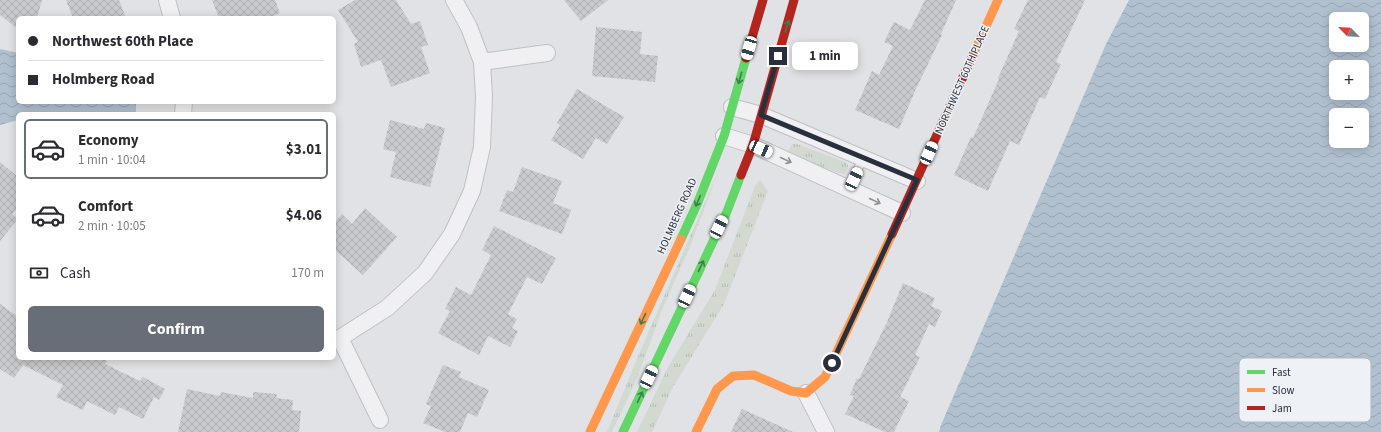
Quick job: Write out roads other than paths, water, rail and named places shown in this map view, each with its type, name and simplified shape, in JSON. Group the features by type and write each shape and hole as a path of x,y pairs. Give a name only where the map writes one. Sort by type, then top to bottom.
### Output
{"street":[{"path":"167,0 171,16"},
{"path":"380,420 337,339 387,308 425,273 452,234 472,192 482,147 484,97 482,62 469,27 454,0"},
{"name":"HOLMBERG ROAD","path":"590,432 698,202 724,136 763,0"},
{"path":"623,432 726,214 753,145 794,0"},
{"name":"NORTHWEST 60TH PLACE","path":"806,393 825,377 902,213 998,0"},
{"path":"482,62 547,53"},
{"path":"732,107 761,115 917,180"},
{"path":"724,136 753,145 902,213"},
{"path":"696,432 717,389 733,376 754,375 791,391 806,393 826,432"}],"lane":[{"path":"849,189 863,158"}],"water":[{"path":"1129,0 1381,0 1381,432 939,432 1106,44"},
{"path":"0,49 16,53 16,104 136,104 136,112 16,112 16,121 0,125"}]}
